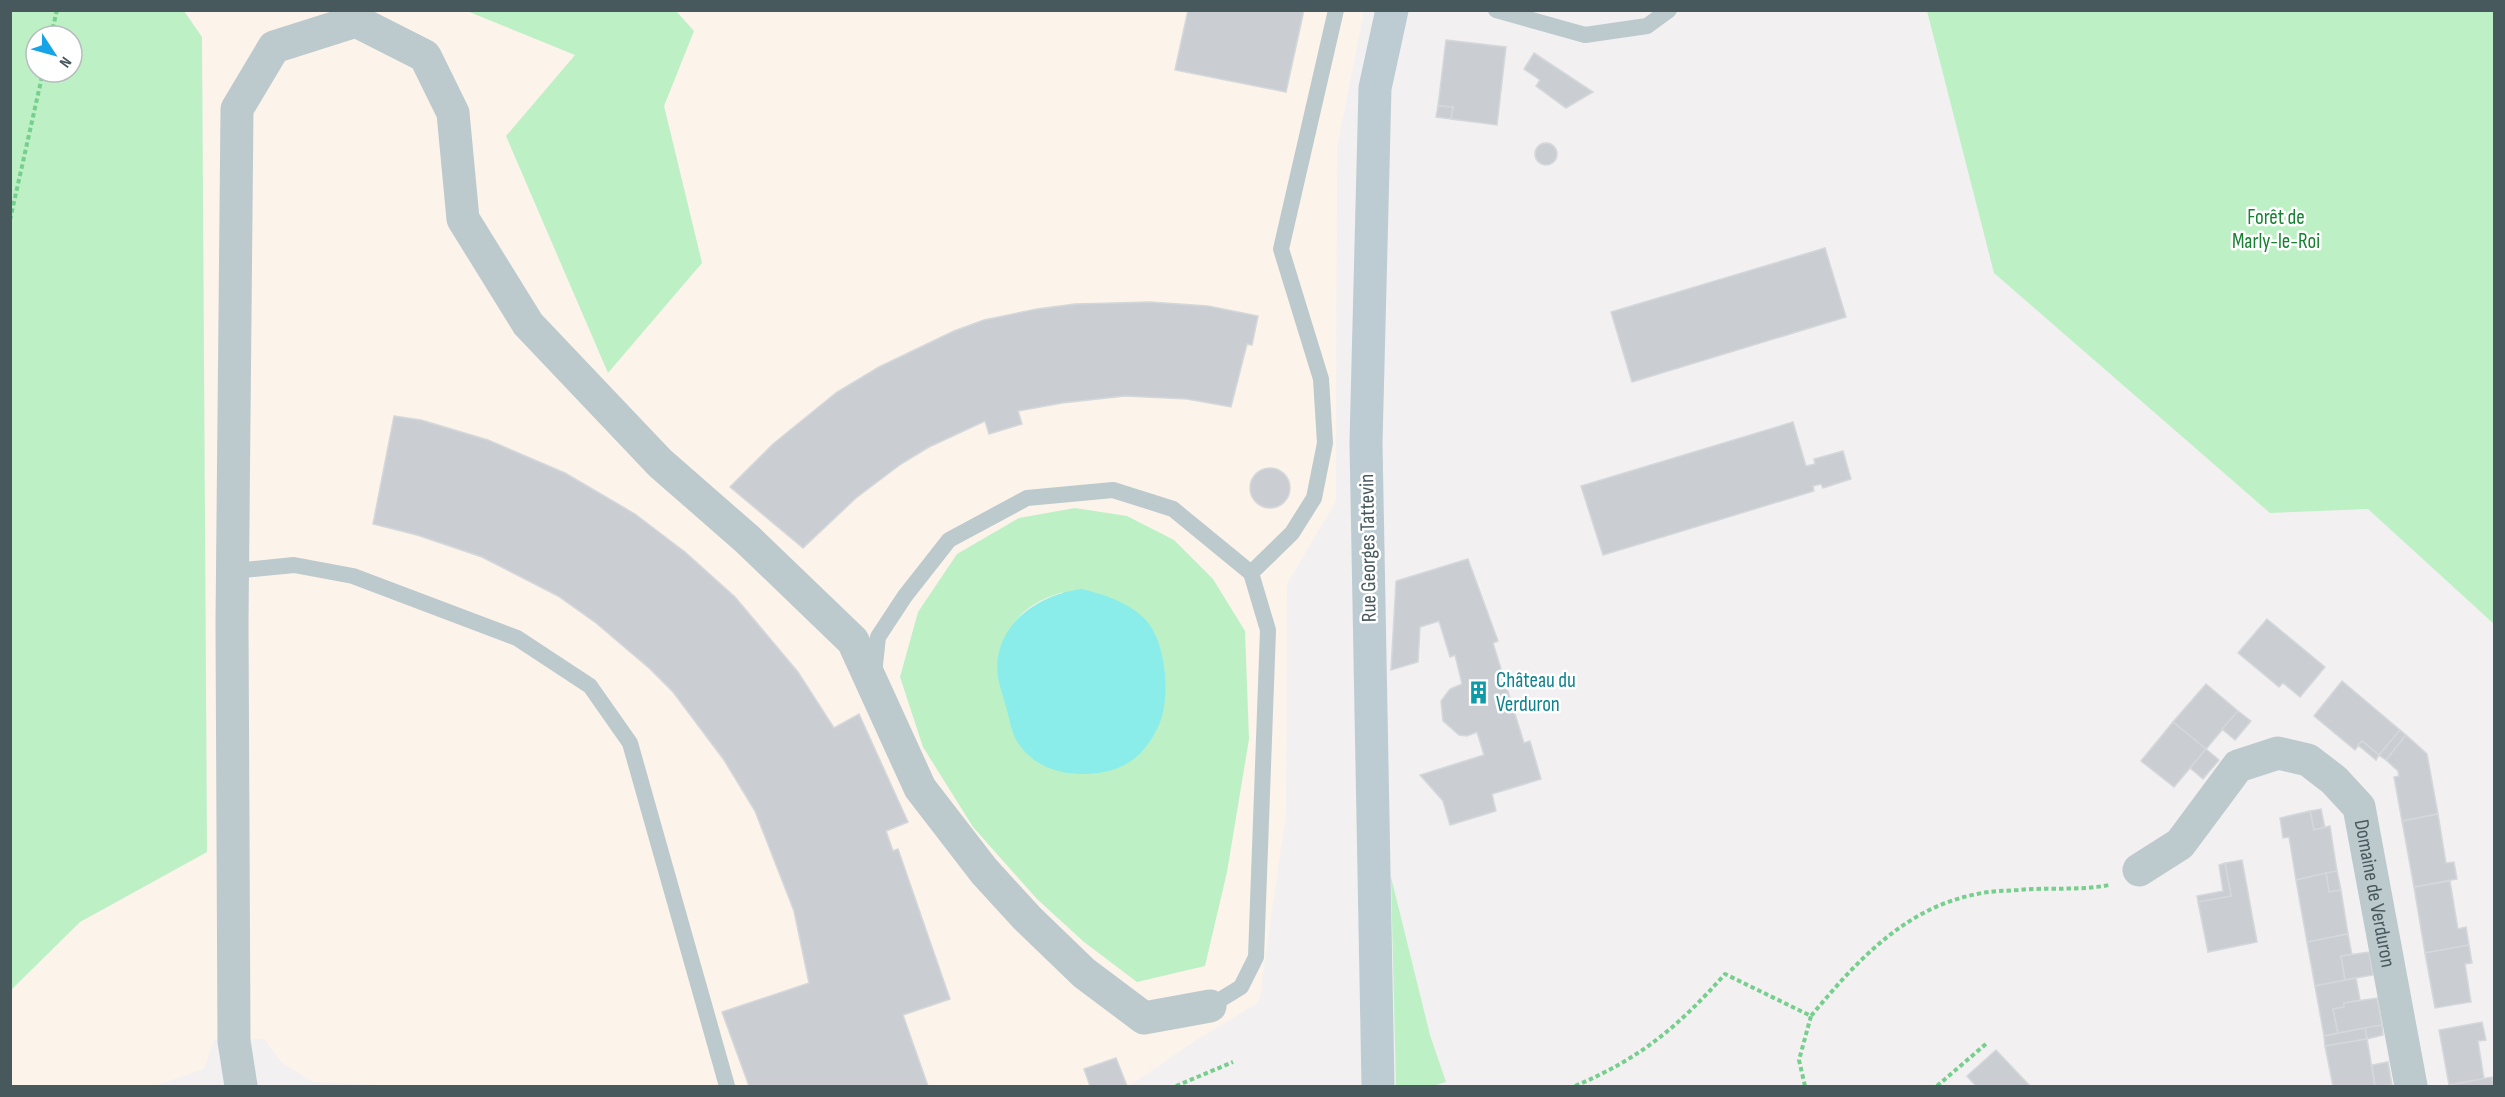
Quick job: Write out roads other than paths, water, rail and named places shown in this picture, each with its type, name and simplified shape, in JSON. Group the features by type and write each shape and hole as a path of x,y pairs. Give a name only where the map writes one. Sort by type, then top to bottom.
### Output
{"main road":[{"name":"Rue Georges Tattevin","path":"1378,1086 1366,443 1375,88 1392,10"}],"street":[{"path":"241,1086 234,1041 232,571 237,110 274,47 356,21 425,56 453,113 463,219 528,324 660,463 747,539 853,641 920,788 984,871 1084,973 1144,1018 1210,1006"},
{"name":"Domaine de Verduron","path":"2139,870 2180,844 2238,766 2278,753 2308,760 2334,780 2360,807 2411,1086"}],"lane":[{"path":"1251,573 1292,533 1314,498 1325,442 1320,379 1281,249 1335,10"},
{"path":"1496,10 1585,34 1647,26 1669,10"},
{"path":"873,682 878,637 905,596 949,540 1027,498 1113,490 1173,509 1251,573 1268,630 1256,957 1241,987 1210,1006"},
{"path":"232,571 294,565 353,576 517,638 590,686 630,743 727,1086"}],"water":[{"path":"1082,589 1123,603 1144,618 1158,641 1166,688 1162,717 1157,729 1134,759 1108,771 1075,774 1054,770 1043,765 1034,760 1018,743 1000,687 998,659 1002,642 1010,628 1021,616 1049,598"}],"place":[{"name":"Château du Verduron","path":"1478,692"}],"park label":[{"name":"Forêt de Marly-le-Roi","path":"2276,229"}]}
